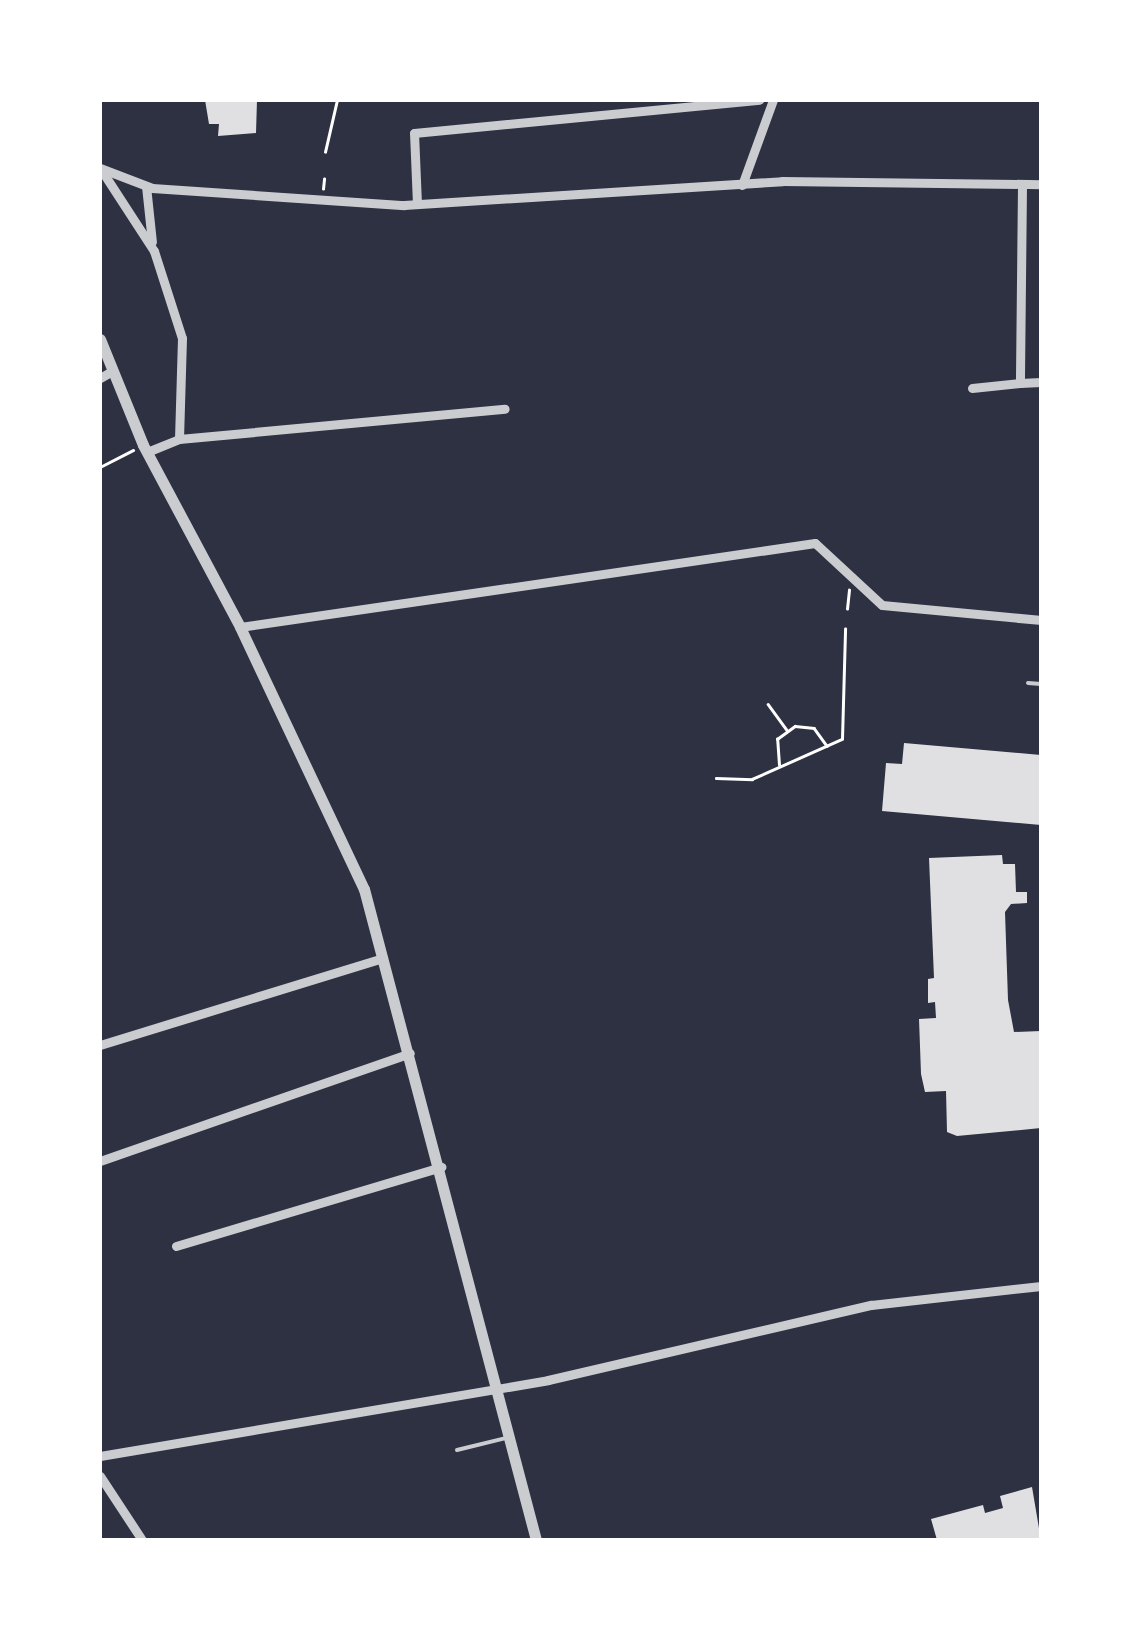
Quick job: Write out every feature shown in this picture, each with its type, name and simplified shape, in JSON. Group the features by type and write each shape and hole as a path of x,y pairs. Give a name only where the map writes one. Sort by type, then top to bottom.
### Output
{"street":[{"path":"417,204 414,133 759,100"},
{"path":"742,185 773,100"},
{"path":"100,168 146,186 417,204 742,185 1041,184"},
{"path":"100,168 154,251"},
{"path":"1020,384 1022,184"},
{"path":"146,186 154,251 182,338 179,439"},
{"path":"100,339 106,374 240,627 364,890 441,1168 536,1540"},
{"path":"972,388 1041,382"},
{"path":"145,448 179,439 505,409"},
{"path":"240,627 815,543 882,606 1041,620"},
{"path":"100,1045 383,958"},
{"path":"100,1161 410,1053"},
{"path":"176,1246 441,1168"},
{"path":"100,1456 496,1388 871,1305 1041,1286"},
{"path":"100,1476 142,1540"}],"lane":[{"path":"1028,683 1041,684"},
{"path":"457,1450 508,1437"}],"path":[{"path":"325,152 338,100"},
{"path":"100,467 145,448"},
{"path":"847,608 850,578"},
{"path":"716,778 745,780 842,739 845,629"},
{"path":"768,704 787,730"},
{"path":"780,767 777,739 787,730 814,728 827,746"}],"building":[{"path":"205,100 257,100 256,133 218,136 219,124 209,124"},
{"path":"904,743 1041,755 1041,825 882,811 886,763 902,764"},
{"path":"1002,855 1003,864 1015,864 1016,892 1027,892 1027,903 1011,904 1005,912 1008,1000 1014,1032 1041,1031 1041,1128 957,1136 947,1132 946,1091 925,1092 921,1074 919,1019 936,1018 935,1002 928,1003 928,979 934,978 929,858"},
{"path":"1032,1487 1041,1540 937,1540 931,1519 983,1505 985,1513 1003,1508 1000,1496"}]}
